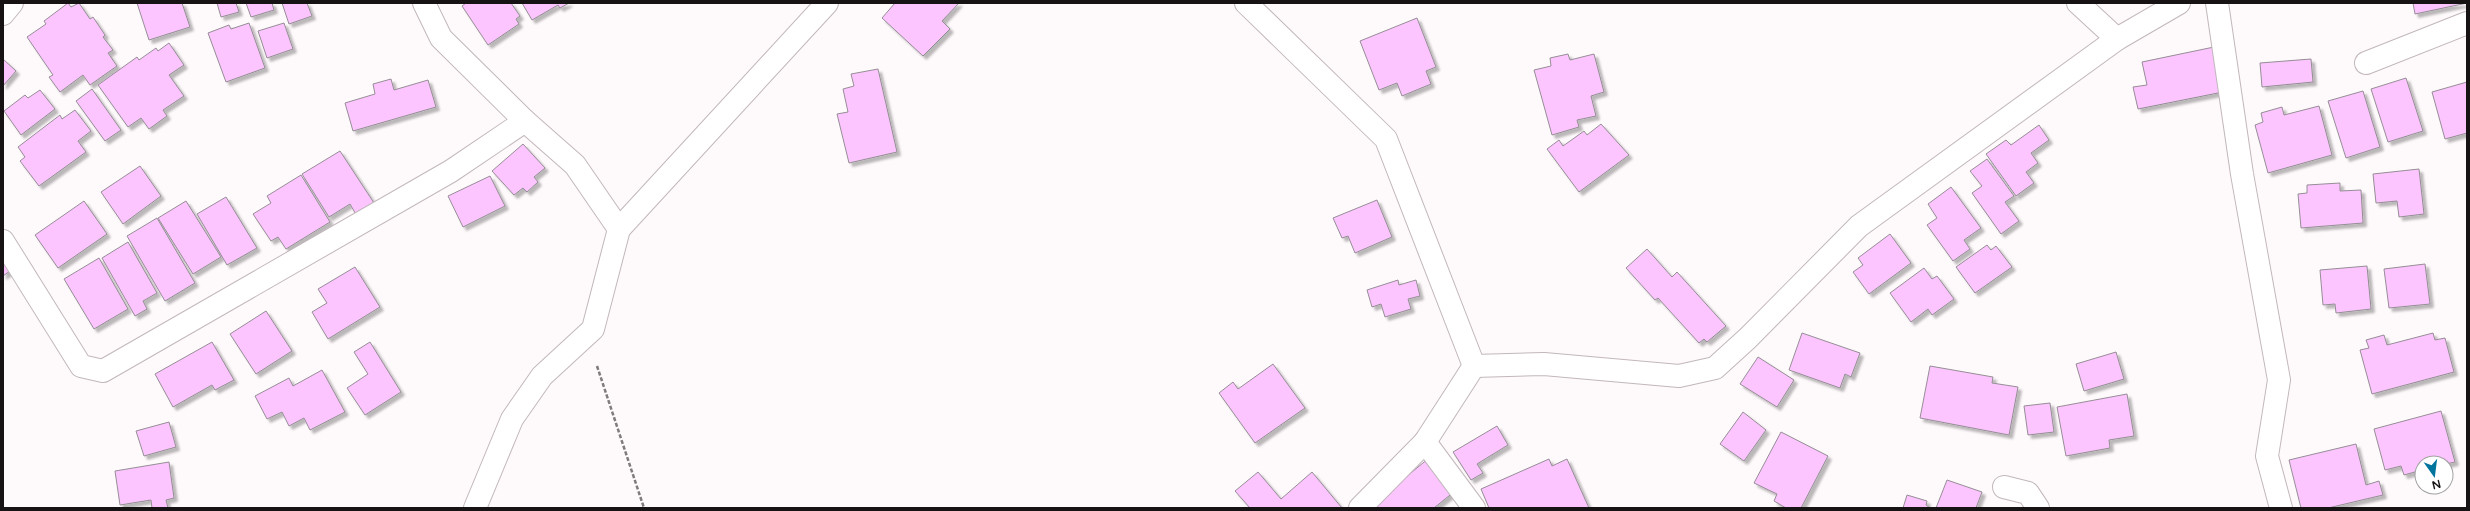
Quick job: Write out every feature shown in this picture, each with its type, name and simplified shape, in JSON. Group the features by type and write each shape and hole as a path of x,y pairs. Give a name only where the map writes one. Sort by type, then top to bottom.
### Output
{"street":[{"path":"3,14 12,3"},
{"path":"424,3 441,38 525,121 575,165 619,229"},
{"path":"475,508 512,419 542,376 593,329 619,229 827,3"},
{"path":"1246,3 1386,139 1474,366"},
{"path":"2078,3 2117,39"},
{"path":"1474,366 1544,364 1679,376 1715,368 1859,226 2117,39 2179,3"},
{"path":"2217,3 2242,174 2279,380 2267,456 2281,508"},
{"path":"2366,63 2467,23"},
{"path":"3,241 81,366 103,371 451,171 525,121"},
{"path":"1360,508 1425,442 1474,366"},
{"path":"1425,442 1474,508"},
{"path":"2004,487 2028,493 2038,508"}],"path":[{"path":"586,336 644,508"}],"building":[{"path":"68,3 71,7 79,3 90,19 93,17 105,35 103,37 113,50 108,53 117,66 90,85 83,75 60,92 49,77 53,75 27,37 46,24 44,21"},
{"path":"137,3 182,3 190,27 149,40"},
{"path":"217,3 236,3 239,12 221,17"},
{"path":"246,3 272,3 274,10 251,17"},
{"path":"282,3 307,3 312,16 289,24"},
{"path":"466,3 511,3 520,16 516,19 519,24 488,45 462,6"},
{"path":"522,3 569,3 560,8 558,5 532,20"},
{"path":"895,3 959,3 942,21 950,29 923,56 882,18"},
{"path":"2413,3 2467,3 2415,14"},
{"path":"1417,18 1436,67 1426,71 1431,84 1402,96 1397,83 1379,90 1360,41"},
{"path":"249,23 265,68 226,82 208,33 229,25 231,29"},
{"path":"284,23 293,49 267,58 258,31"},
{"path":"169,43 184,65 169,75 184,96 163,110 167,116 149,129 141,118 128,127 98,85 137,57 139,60 156,48 158,51"},
{"path":"2214,47 2223,92 2138,109 2133,87 2147,85 2142,62"},
{"path":"1568,54 1570,60 1594,54 1604,92 1591,96 1596,116 1577,120 1579,127 1552,135 1534,70 1551,66 1550,58"},
{"path":"3,59 16,71 3,86"},
{"path":"2311,59 2313,82 2262,87 2260,63"},
{"path":"878,69 897,152 849,163 837,114 848,112 843,89 854,86 851,74"},
{"path":"2406,78 2423,131 2388,142 2371,89"},
{"path":"391,79 394,90 428,80 436,107 353,131 345,103 375,94 373,84"},
{"path":"2467,82 2467,133 2445,139 2432,92"},
{"path":"92,89 121,130 105,141 76,101"},
{"path":"40,90 55,109 21,135 4,111 25,95 28,98"},
{"path":"2363,91 2380,147 2346,158 2328,101"},
{"path":"2319,106 2332,155 2268,173 2255,125 2263,122 2261,113 2282,107 2284,115"},
{"path":"75,110 91,131 78,141 86,152 39,186 20,161 25,157 18,147 60,115 62,119"},
{"path":"1601,124 1629,155 1579,192 1547,149 1559,140 1563,146 1584,131 1587,135"},
{"path":"2039,125 2049,140 2031,153 2038,163 2026,172 2034,183 2016,196 1986,154 2006,140 2011,145"},
{"path":"523,144 545,168 534,177 538,182 527,192 523,188 514,195 492,171"},
{"path":"340,151 376,206 358,218 350,204 329,217 302,174"},
{"path":"1987,159 2014,196 2005,202 2019,221 2001,234 1972,193 1982,186 1970,171"},
{"path":"140,166 161,196 123,224 101,192"},
{"path":"2419,169 2424,214 2399,217 2397,201 2376,203 2373,174"},
{"path":"301,175 330,222 286,249 278,237 271,241 253,214 271,203 267,196"},
{"path":"490,176 505,206 463,227 448,196"},
{"path":"2340,183 2340,191 2361,190 2363,223 2301,228 2298,194 2307,193 2307,185"},
{"path":"1951,187 1981,228 1964,240 1970,249 1953,261 1927,225 1937,218 1928,204"},
{"path":"226,197 257,248 227,265 197,214"},
{"path":"1377,200 1392,237 1355,253 1348,236 1342,238 1333,218"},
{"path":"84,201 107,234 58,268 35,235"},
{"path":"186,201 221,257 193,274 158,218"},
{"path":"157,218 195,283 165,301 127,236"},
{"path":"1890,234 1911,263 1869,294 1853,272 1863,265 1858,258"},
{"path":"128,242 157,293 143,301 147,309 135,316 102,258"},
{"path":"1987,245 1991,250 1996,246 2012,267 1975,293 1956,267"},
{"path":"1647,249 1672,277 1677,272 1726,326 1707,342 1704,339 1699,343 1658,298 1655,300 1626,268"},
{"path":"99,258 128,309 94,329 64,279"},
{"path":"3,261 10,271 3,276"},
{"path":"2425,264 2430,304 2389,308 2384,269"},
{"path":"2367,266 2371,309 2336,313 2335,304 2323,305 2320,270"},
{"path":"355,267 380,307 328,339 312,312 327,303 318,289"},
{"path":"1924,268 1932,279 1937,276 1954,299 1932,315 1928,309 1911,322 1890,293"},
{"path":"1398,280 1399,285 1416,280 1420,296 1408,299 1411,309 1385,317 1381,304 1372,307 1367,290"},
{"path":"266,311 292,351 256,374 230,334"},
{"path":"1802,333 1860,353 1851,377 1845,374 1840,388 1789,370"},
{"path":"2433,333 2435,340 2445,338 2454,372 2372,394 2360,350 2369,348 2366,340 2384,335 2387,345"},
{"path":"212,342 234,380 215,390 212,385 173,407 155,374"},
{"path":"370,342 401,392 365,415 347,388 368,374 354,352"},
{"path":"2116,352 2124,379 2084,391 2076,364"},
{"path":"1758,357 1794,380 1777,407 1740,384"},
{"path":"1273,364 1305,408 1255,443 1219,393 1233,382 1238,389"},
{"path":"1930,366 1993,377 1992,383 2018,387 2009,435 1920,418"},
{"path":"322,370 345,412 310,430 304,418 289,426 282,412 267,419 255,396 289,378 293,386"},
{"path":"2127,394 2134,436 2109,440 2110,448 2066,456 2057,407"},
{"path":"2050,403 2054,432 2028,435 2024,406"},
{"path":"2441,411 2453,455 2414,455 2414,472 2404,475 2401,466 2385,470 2374,429"},
{"path":"1743,412 1766,430 1744,461 1720,444"},
{"path":"169,422 176,447 144,456 136,431"},
{"path":"1497,426 1508,445 1477,464 1483,473 1471,480 1453,452"},
{"path":"1781,432 1828,456 1801,508 1786,508 1774,501 1777,494 1754,483"},
{"path":"2356,444 2366,485 2379,481 2383,495 2328,508 2301,508 2289,460"},
{"path":"1429,458 1455,491 1434,508 1374,508 1372,505"},
{"path":"1549,459 1552,466 1567,459 1589,508 1489,508 1481,489"},
{"path":"169,462 174,498 166,500 168,508 152,508 151,500 120,505 115,471"},
{"path":"1258,472 1281,499 1312,472 1342,508 1250,508 1235,491"},
{"path":"1947,480 1982,492 1976,508 1936,508"},
{"path":"1907,495 1927,501 1926,505 1930,508 1903,508"}]}
